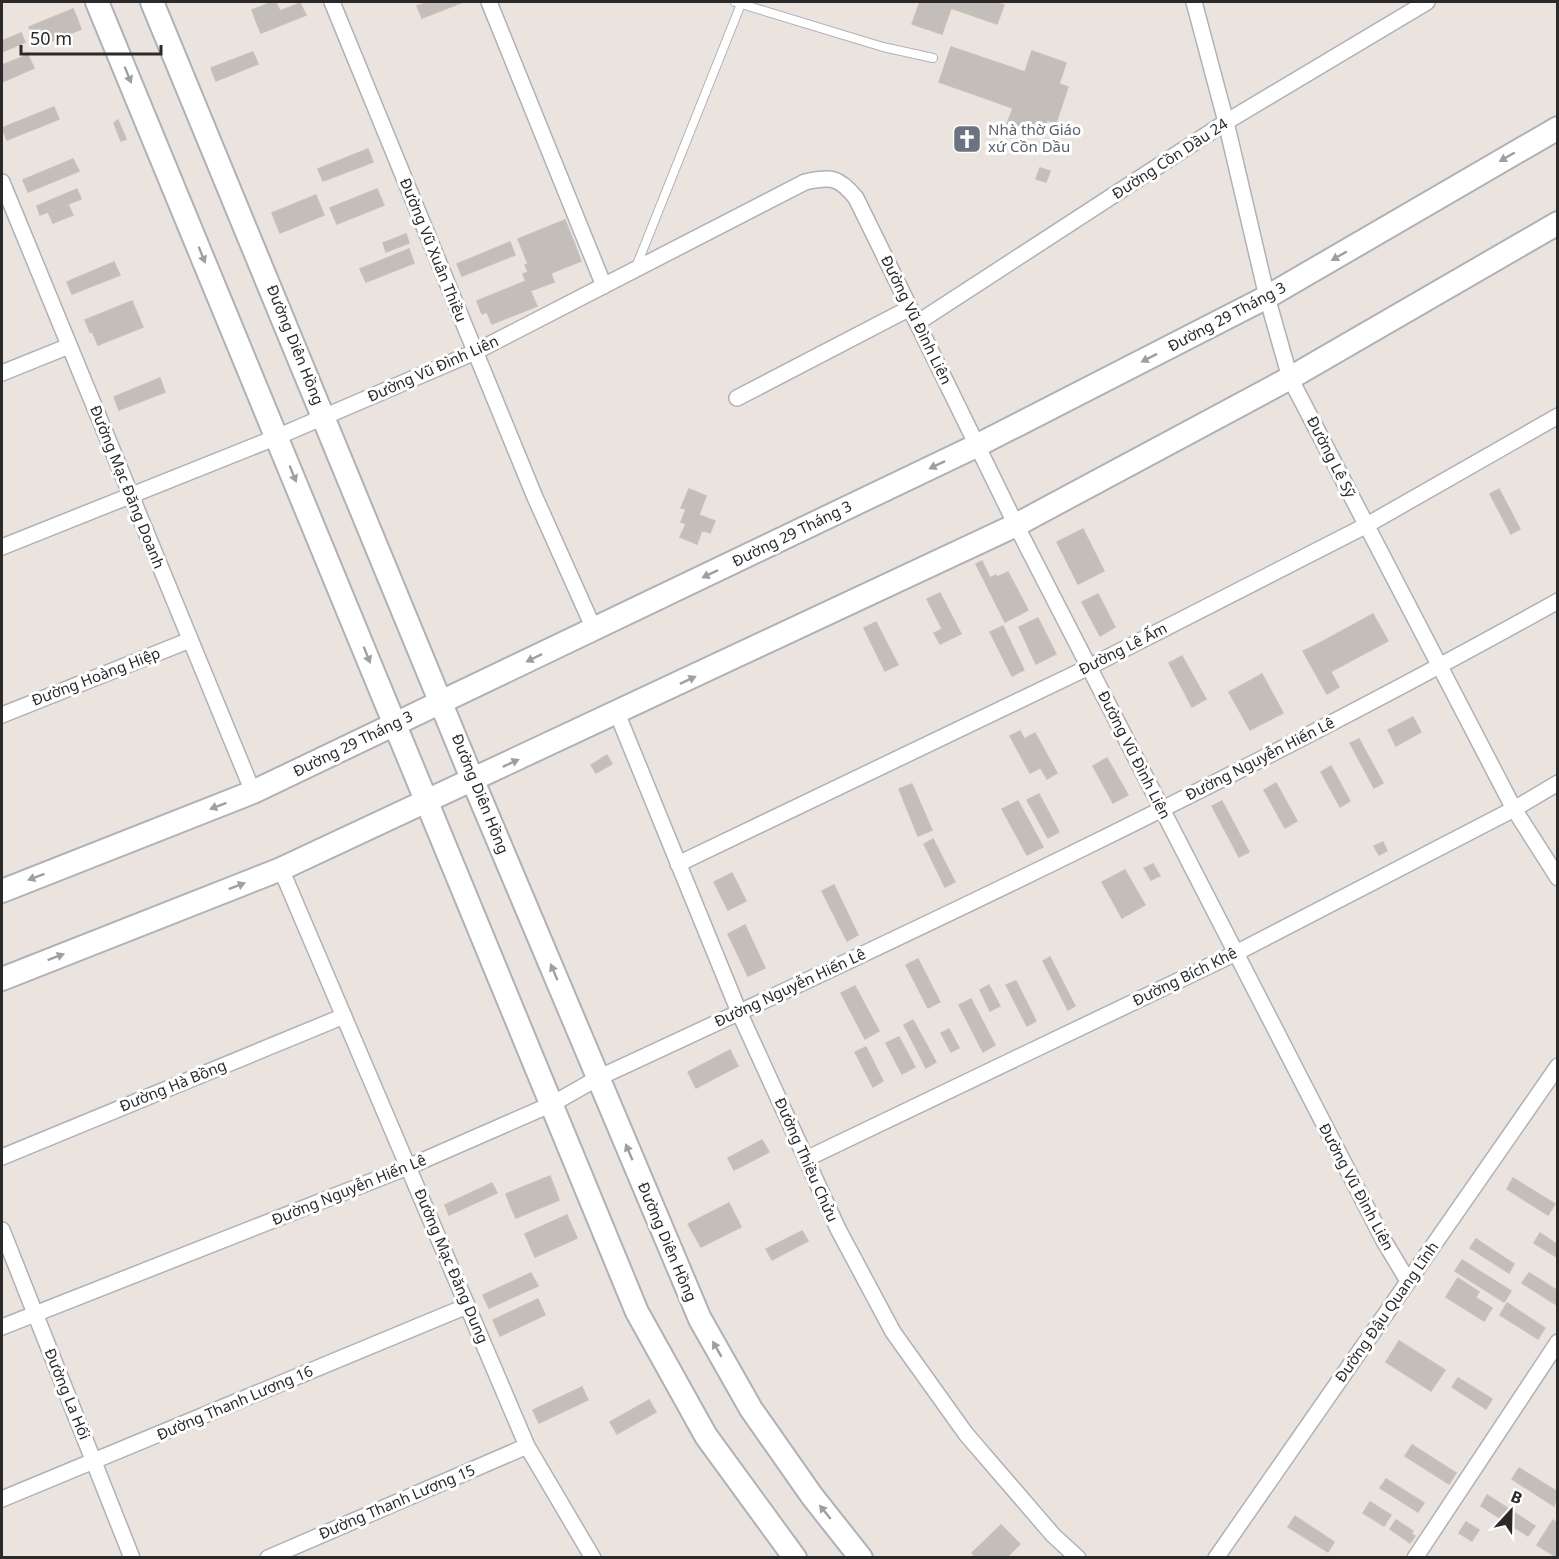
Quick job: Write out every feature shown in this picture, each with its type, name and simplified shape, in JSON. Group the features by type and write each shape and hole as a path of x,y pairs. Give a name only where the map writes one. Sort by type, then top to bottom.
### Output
{"street":[{"path":"98,2 638,1312 706,1436 795,1557"},
{"name":"Đường Diên Hồng","path":"152,2 473,781 700,1319 751,1409 812,1496 861,1557"},
{"name":"Đường Vũ Xuân Thiều","path":"332,2 534,495 594,629"},
{"path":"489,2 604,286"},
{"name":"Đường Lê Sỹ","path":"1194,2 1226,122 1267,297 1290,378 1514,808 1557,878"},
{"name":"Đường Cồn Dầu 24","path":"917,323 1226,122 1427,2"},
{"name":"Đường 29 Tháng 3","path":"2,891 253,792 978,445 1267,297 1557,128"},
{"name":"Đường Vũ Đình Liên","path":"2,547 325,418 475,352 805,182 825,177 844,183 856,198 1016,525 1384,1242 1408,1281"},
{"name":"Đường Mạc Đăng Doanh","path":"2,182 5,202 69,346 253,792"},
{"path":"2,979 281,868 473,781 1016,525 1290,378 1557,223"},
{"path":"737,398 910,308"},
{"path":"2,373 69,346"},
{"name":"Đường Lê Ấm","path":"678,864 1089,667 1367,525 1557,416"},
{"name":"Đường Nguyễn Hiến Lê","path":"2,1327 408,1167 552,1104 598,1078 1162,810 1440,666 1557,601"},
{"name":"Đường Hoàng Hiệp","path":"2,714 190,640"},
{"name":"Đường Thiều Chửu","path":"617,713 739,1012 838,1229 893,1332 966,1434 1053,1535 1078,1557"},
{"name":"Đường Bích Khê","path":"806,1159 1236,953 1514,808 1557,783"},
{"name":"Đường Mạc Đăng Dung","path":"281,868 527,1446 592,1557"},
{"name":"Đường Hà Bồng","path":"2,1157 344,1016"},
{"name":"Đường Đậu Quang Lĩnh","path":"1216,1557 1557,1066"},
{"name":"Đường La Hối","path":"2,1230 132,1557"},
{"name":"Đường Thanh Lương 16","path":"2,1499 467,1306"},
{"path":"1415,1557 1557,1342"},
{"name":"Đường Thanh Lương 15","path":"268,1557 527,1446"}],"lane":[{"path":"635,270 738,3 883,46 933,58"}],"building":[{"path":"276,2 280,11 256,21 252,10"},
{"path":"428,2 463,2 422,18 417,6"},
{"path":"920,2 994,2 1004,5 997,24 951,8 942,34 912,24"},
{"path":"300,3 306,15 261,33 256,21"},
{"path":"73,9 77,18 33,36 29,27"},
{"path":"77,18 81,29 47,43 42,32"},
{"path":"21,33 25,42 2,52 2,41"},
{"path":"951,47 1025,72 1032,51 1066,63 1059,84 1068,87 1056,123 1047,120 1042,136 1007,124 1013,108 939,82"},
{"path":"253,52 258,64 216,81 211,68"},
{"path":"28,55 34,68 2,82 2,65"},
{"path":"54,107 59,119 7,140 2,128"},
{"path":"118,120 126,139 121,141 114,123"},
{"path":"368,149 373,162 323,181 318,169"},
{"path":"73,159 79,171 28,192 23,180"},
{"path":"1040,168 1050,171 1046,182 1036,179"},
{"path":"77,189 81,199 40,215 37,206"},
{"path":"377,189 384,205 337,224 330,208"},
{"path":"316,195 324,215 280,233 272,213"},
{"path":"68,204 73,215 53,223 48,212"},
{"path":"565,220 575,245 528,264 518,239"},
{"path":"406,234 409,243 386,252 383,243"},
{"path":"510,242 515,255 462,276 457,264"},
{"path":"575,245 581,261 551,273 554,282 530,291 523,274 528,272 525,265"},
{"path":"409,249 414,263 366,282 360,269"},
{"path":"114,262 120,275 72,294 67,282"},
{"path":"526,281 537,306 492,324 487,312 482,314 477,301"},
{"path":"132,301 137,313 90,332 85,320"},
{"path":"137,313 143,327 98,345 92,331"},
{"path":"160,378 165,392 119,410 114,397"},
{"path":"689,489 706,496 699,515 715,521 710,533 702,530 697,544 680,537 686,524 681,522 686,509 681,508"},
{"path":"1499,489 1520,529 1511,534 1490,494"},
{"path":"1083,529 1104,571 1078,584 1057,542"},
{"path":"982,561 990,578 996,575 1017,616 1005,622 976,564"},
{"path":"1008,572 1028,610 1017,616 997,577"},
{"path":"940,593 961,634 948,640 927,599"},
{"path":"1098,594 1115,627 1100,636 1082,602"},
{"path":"1373,614 1388,641 1330,672 1316,645"},
{"path":"1038,618 1056,654 1036,664 1019,627"},
{"path":"876,622 898,665 885,671 864,628"},
{"path":"1003,626 1024,670 1012,676 990,632"},
{"path":"942,629 948,640 940,644 934,633"},
{"path":"1316,645 1339,687 1327,694 1303,651"},
{"path":"1182,656 1206,699 1192,707 1169,663"},
{"path":"1262,674 1283,713 1250,730 1229,692"},
{"path":"1413,717 1421,732 1396,746 1388,730"},
{"path":"1020,731 1040,768 1030,773 1010,736"},
{"path":"1035,733 1057,773 1047,779 1024,739"},
{"path":"1359,739 1383,783 1374,788 1350,743"},
{"path":"607,755 612,764 596,773 591,765"},
{"path":"1107,758 1128,795 1113,803 1093,766"},
{"path":"1331,766 1350,801 1340,807 1321,772"},
{"path":"1276,783 1297,821 1285,828 1264,790"},
{"path":"912,784 932,830 918,836 899,789"},
{"path":"1039,794 1059,832 1048,838 1027,800"},
{"path":"1018,801 1043,847 1027,855 1002,809"},
{"path":"1222,801 1249,852 1239,857 1212,806"},
{"path":"933,839 955,882 945,887 924,844"},
{"path":"1383,842 1387,851 1379,855 1374,846"},
{"path":"1153,864 1160,876 1151,880 1144,868"},
{"path":"1125,870 1145,905 1122,918 1102,882"},
{"path":"732,873 746,901 728,910 714,882"},
{"path":"834,885 858,935 847,941 822,891"},
{"path":"745,925 765,968 748,976 728,934"},
{"path":"1050,957 1075,1006 1068,1010 1043,961"},
{"path":"918,959 940,1002 928,1008 906,965"},
{"path":"1016,981 1036,1021 1027,1026 1006,985"},
{"path":"989,985 1000,1006 990,1011 980,990"},
{"path":"855,986 879,1031 865,1039 841,993"},
{"path":"971,999 995,1045 983,1052 959,1005"},
{"path":"913,1020 936,1062 926,1068 904,1025"},
{"path":"949,1029 959,1048 951,1052 941,1033"},
{"path":"899,1037 915,1067 902,1074 886,1043"},
{"path":"866,1047 883,1081 873,1087 855,1052"},
{"path":"730,1050 738,1066 696,1088 688,1072"},
{"path":"762,1140 769,1152 734,1170 728,1158"},
{"path":"550,1176 555,1189 511,1207 506,1194"},
{"path":"1513,1178 1555,1204 1548,1215 1507,1189"},
{"path":"492,1183 497,1193 449,1215 445,1205"},
{"path":"555,1189 559,1200 516,1218 511,1207"},
{"path":"729,1203 741,1227 701,1247 688,1224"},
{"path":"567,1215 577,1238 535,1257 525,1234"},
{"path":"802,1231 808,1241 772,1260 766,1249"},
{"path":"1540,1233 1558,1245 1558,1258 1534,1243"},
{"path":"1476,1239 1514,1264 1509,1273 1470,1248"},
{"path":"1462,1260 1511,1291 1504,1302 1455,1271"},
{"path":"531,1273 538,1286 489,1308 483,1295"},
{"path":"1529,1273 1558,1291 1558,1306 1522,1283"},
{"path":"1458,1278 1479,1292 1476,1297 1454,1284"},
{"path":"1454,1284 1492,1308 1484,1321 1446,1297"},
{"path":"538,1299 545,1315 500,1336 493,1320"},
{"path":"1507,1303 1545,1328 1538,1339 1500,1315"},
{"path":"1399,1341 1445,1370 1431,1391 1386,1362"},
{"path":"1458,1378 1492,1399 1486,1409 1452,1387"},
{"path":"582,1387 588,1400 539,1423 533,1410"},
{"path":"649,1400 656,1412 617,1434 610,1422"},
{"path":"1412,1445 1456,1473 1449,1484 1405,1456"},
{"path":"1519,1468 1558,1492 1554,1506 1512,1479"},
{"path":"1386,1479 1424,1503 1418,1512 1380,1488"},
{"path":"1487,1495 1535,1526 1528,1536 1481,1506"},
{"path":"1370,1502 1391,1515 1384,1526 1363,1513"},
{"path":"1295,1516 1334,1542 1328,1552 1288,1527"},
{"path":"1396,1520 1413,1531 1411,1534 1415,1536 1410,1543 1390,1529"},
{"path":"1553,1520 1558,1524 1558,1558 1537,1545"},
{"path":"1466,1522 1479,1530 1472,1541 1459,1533"},
{"path":"1001,1525 1020,1544 1006,1558 977,1558 972,1553"}],"place":[{"name":"Nhà thờ Giáo xứ Cồn Dầu","path":"967,139"}]}
